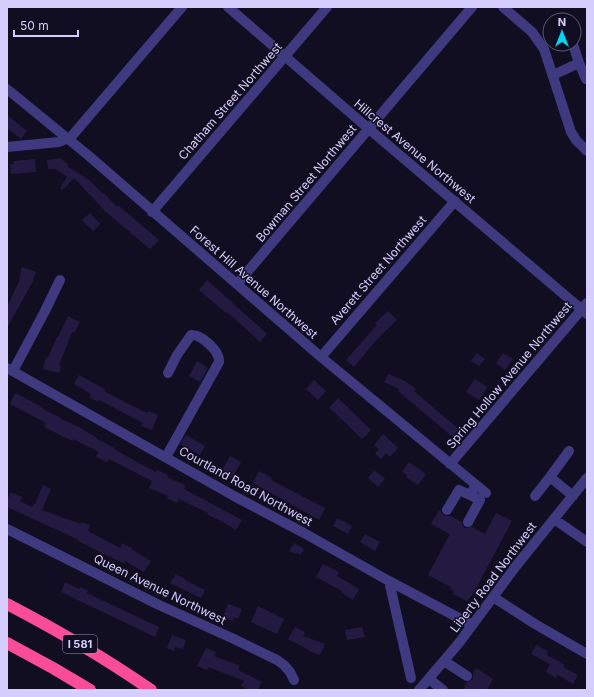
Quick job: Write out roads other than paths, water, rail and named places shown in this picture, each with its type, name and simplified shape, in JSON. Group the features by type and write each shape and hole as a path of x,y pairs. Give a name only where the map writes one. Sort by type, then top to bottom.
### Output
{"highway":[{"name":"I 581","path":"7,604 99,655 151,690"},
{"name":"I 581","path":"7,643 90,690"}],"street":[{"path":"7,147 67,140 74,134 182,7"},
{"name":"Hillcrest Avenue Northwest","path":"228,7 454,201 585,309"},
{"name":"Chatham Street Northwest","path":"152,212 328,7"},
{"name":"Bowman Street Northwest","path":"237,284 472,7"},
{"path":"503,7 538,39 546,55 571,132 576,140 587,151"},
{"path":"576,52 586,80"},
{"path":"553,75 580,63"},
{"name":"Forest Hill Avenue Northwest","path":"7,89 67,140 89,156 321,357 486,493"},
{"name":"Averett Street Northwest","path":"321,357 454,201"},
{"path":"10,369 45,311 60,280"},
{"name":"Spring Hollow Avenue Northwest","path":"450,464 585,309"},
{"path":"166,457 219,362 220,357 218,353 204,341 195,335 191,335 177,355 168,373"},
{"name":"Courtland Road Northwest","path":"10,369 234,496 472,625"},
{"path":"535,496 569,451"},
{"path":"550,477 573,496"},
{"name":"Liberty Road Northwest","path":"419,690 444,661 554,518 587,478"},
{"path":"470,495 476,485"},
{"path":"446,510 459,490 480,500 468,522"},
{"path":"554,518 587,542"},
{"name":"Queen Avenue Northwest","path":"7,529 159,605 277,660 290,672 294,680"},
{"path":"389,581 411,678"},
{"path":"493,597 535,624 587,654"},
{"path":"444,661 467,676"},
{"path":"429,679 444,690"}]}
